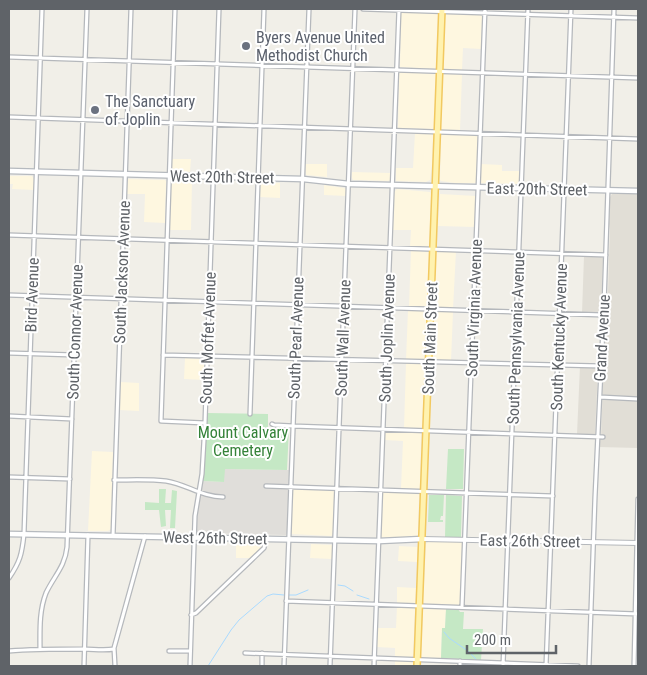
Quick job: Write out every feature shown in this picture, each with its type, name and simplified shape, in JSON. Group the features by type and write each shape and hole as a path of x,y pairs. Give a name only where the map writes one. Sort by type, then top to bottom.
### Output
{"main road":[{"name":"South Main Street","path":"417,666 442,10"},
{"name":"West 20th Street","path":"9,171 303,179 349,184 436,186"},
{"name":"East 20th Street","path":"436,186 638,191"},
{"name":"West 26th Street","path":"9,534 289,540 379,541 422,539"}],"street":[{"name":"Bird Avenue","path":"9,578 21,558 24,534 42,9"},
{"name":"South Connor Avenue","path":"40,649 42,604 64,562 67,550 87,9"},
{"name":"South Jackson Avenue","path":"112,536 131,9"},
{"path":"175,9 161,421 205,423"},
{"name":"South Moffet Avenue","path":"190,666 194,537 202,474 205,423 220,9"},
{"path":"250,414 264,9"},
{"name":"South Pearl Avenue","path":"284,666 309,9"},
{"name":"South Wall Avenue","path":"330,666 355,9"},
{"path":"363,9 485,11 638,18"},
{"name":"South Joplin Avenue","path":"374,666 399,9"},
{"name":"South Pennsylvania Avenue","path":"503,665 528,9"},
{"name":"South Kentucky Avenue","path":"546,666 571,9"},
{"name":"Grand Avenue","path":"589,666 604,315 614,9"},
{"name":"South Virginia Avenue","path":"462,608 485,11"},
{"path":"9,56 638,78"},
{"path":"9,117 638,139"},
{"path":"9,234 606,255"},
{"path":"9,295 604,315"},
{"path":"9,353 75,355"},
{"path":"163,356 601,366"},
{"path":"600,397 638,399"},
{"path":"9,416 72,419"},
{"path":"272,424 383,430 603,437"},
{"path":"9,476 70,479"},
{"path":"114,480 166,481 212,497 223,497"},
{"path":"266,486 553,496"},
{"path":"634,666 637,614 638,499"},
{"path":"84,666 88,535"},
{"path":"115,666 114,649 145,536"},
{"path":"191,615 196,613 264,548 266,539"},
{"name":"East 26th Street","path":"422,539 638,543"},
{"path":"286,601 637,614"},
{"path":"9,651 40,649 103,651 114,649"},
{"path":"169,651 190,651"},
{"path":"245,653 460,661 503,665 578,666"},
{"path":"262,653 262,666"},
{"path":"460,661 460,666"}],"shaded area":[{"path":"401,12 438,14 435,69 400,67"},
{"path":"445,14 480,14 482,17 481,49 463,48 462,70 443,68"},
{"path":"401,72 436,74 434,128 398,128 399,74"},
{"path":"443,74 462,74 460,131 441,129"},
{"path":"415,133 433,135 430,180 426,182 396,181 396,168 413,168"},
{"path":"443,134 477,135 477,182 455,183 440,180 441,136"},
{"path":"171,159 191,159 190,172 173,172 171,169"},
{"path":"305,164 327,164 327,177 306,175"},
{"path":"481,164 502,165 502,171 520,171 519,183 481,183"},
{"path":"352,172 390,173 390,180 353,180"},
{"path":"9,176 32,176 34,179 34,190 12,189 13,184 9,184"},
{"path":"128,179 166,181 165,223 144,222 145,194 126,194 126,181"},
{"path":"172,180 192,180 191,230 169,230"},
{"path":"260,182 280,183 280,198 259,197"},
{"path":"324,185 346,189 346,196 324,195"},
{"path":"397,189 430,192 429,247 410,247 411,230 393,230 394,192"},
{"path":"440,194 476,196 475,227 438,226"},
{"path":"612,194 638,194 638,448 599,447 601,438 606,299 608,292 610,197"},
{"path":"411,250 429,252 426,308 409,307"},
{"path":"437,251 456,251 453,309 434,307"},
{"path":"584,256 603,258 601,312 599,314 582,313"},
{"path":"408,310 425,311 427,313 424,360 406,360"},
{"path":"435,311 453,312 451,361 433,359"},
{"path":"185,358 204,359 204,380 184,379"},
{"path":"406,363 423,363 425,365 422,427 420,429 404,428"},
{"path":"580,366 597,367 598,369 595,434 577,434"},
{"path":"120,382 139,383 139,411 119,410"},
{"path":"386,431 421,433 419,489 401,488 403,441 385,440"},
{"path":"92,451 113,452 111,529 108,531 88,531"},
{"path":"224,469 289,470 286,535 196,532 197,513 203,481 224,482"},
{"path":"294,488 334,490 333,535 291,534 292,490"},
{"path":"383,492 419,493 418,535 416,537 381,537"},
{"path":"236,542 261,543 262,547 250,558 236,558"},
{"path":"428,542 462,542 460,605 425,604 423,602 426,544"},
{"path":"311,544 332,545 332,559 310,558"},
{"path":"399,546 417,547 417,562 398,561"},
{"path":"397,587 416,588 415,603 397,603"},
{"path":"397,606 415,608 412,657 395,657 395,648 377,647 377,628 396,628"},
{"path":"425,608 446,609 445,628 442,628 441,658 423,658 421,656 423,610"},
{"path":"395,660 411,661 413,666 395,666"}],"green space":[{"name":"Mount Calvary Cemetery","path":"207,413 268,414 268,428 289,429 287,470 225,469 224,482 203,481"},
{"path":"448,449 464,449 463,489 446,489"},
{"path":"159,489 166,489 165,503 171,503 172,490 177,491 175,528 170,528 171,510 165,510 166,526 161,527 159,510 145,510 145,502 159,503"},
{"path":"429,495 444,495 443,516 441,516 440,520 443,520 443,522 428,522"},
{"path":"446,495 462,496 461,537 445,537"},
{"path":"446,609 458,609 460,612 464,612 463,629 483,629 481,660 441,658 442,628 445,628"}],"waterway":[{"path":"338,585 345,586 353,591"},
{"path":"289,595 296,595 308,590"},
{"path":"208,666 239,620 267,596 273,594 284,595"},
{"path":"357,595 369,599"},
{"path":"444,632 476,659"}],"place":[{"name":"Byers Avenue United Methodist Church","path":"246,46"},
{"name":"The Sanctuary of Joplin","path":"95,110"}]}
